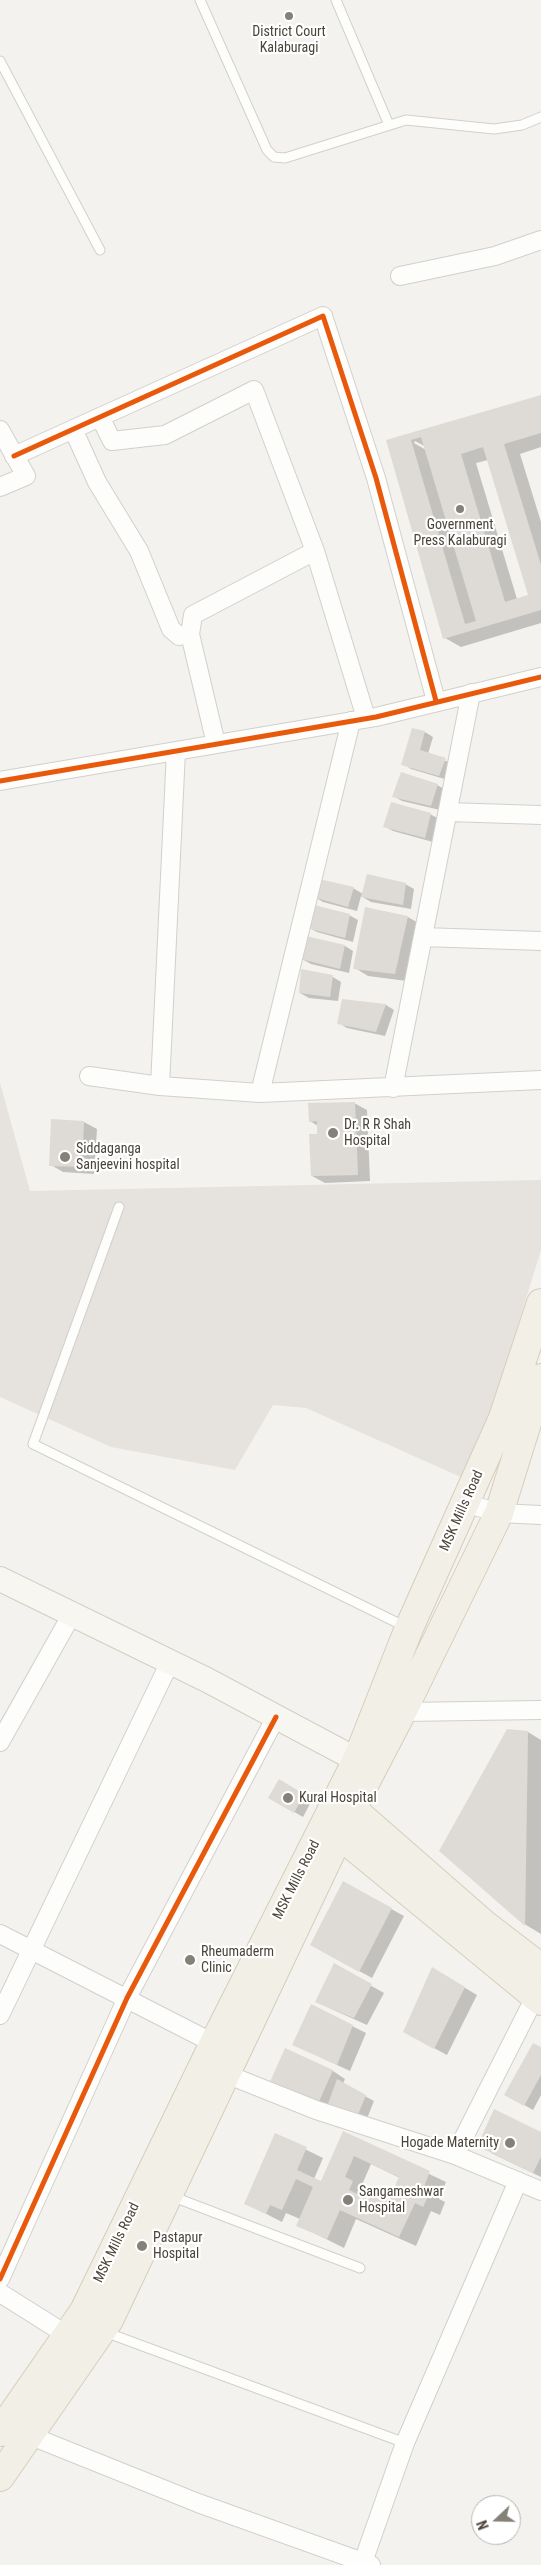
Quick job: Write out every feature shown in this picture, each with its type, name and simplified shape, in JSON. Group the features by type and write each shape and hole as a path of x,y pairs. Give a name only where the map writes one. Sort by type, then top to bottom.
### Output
{"main road":[{"name":"MSK Mills Road","path":"366,1763 409,1628 503,1418 541,1303"},
{"name":"MSK Mills Road","path":"3,2466 11,2431 67,2335 84,2311 220,2059 345,1802 366,1763 402,1712 499,1513 541,1378"},
{"path":"345,1802 484,1924 541,1968"},
{"path":"333,1829 538,1999"},
{"name":"MSK Mills Road","path":"11,2431 102,2331 168,2195 220,2059"}],"street":[{"path":"400,276 495,256 541,240"},
{"path":"14,456 323,316 376,478 436,701"},
{"path":"100,417 112,441 165,435 254,390 315,551 359,719 260,1093"},
{"path":"73,429 97,482 139,551 171,629 179,636 190,634"},
{"path":"0,430 26,476 0,487"},
{"path":"216,744 190,634 194,615 315,551"},
{"path":"0,780 359,719 541,677"},
{"path":"393,1088 471,693"},
{"path":"160,1086 176,751"},
{"path":"448,812 541,815"},
{"path":"423,937 541,941"},
{"path":"89,1076 160,1086 260,1093 541,1080"},
{"path":"465,1503 499,1513 541,1515"},
{"path":"0,1579 170,1662 366,1763"},
{"path":"0,1742 72,1614"},
{"path":"0,2014 170,1662"},
{"path":"402,1712 541,1710"},
{"path":"0,2279 127,1998 276,1716"},
{"path":"0,1934 127,1998 220,2059 316,2110 455,2155 541,2191"},
{"path":"455,2155 538,1999"},
{"path":"11,2431 198,2503 367,2563 405,2443 518,2182"},
{"path":"0,2293 67,2335"}],"lane":[{"path":"200,0 267,150 274,157 284,158 406,120 422,120 494,129 522,125 541,117"},
{"path":"336,0 389,124"},
{"path":"0,61 100,250"},
{"path":"119,1207 34,1444 409,1628"},
{"path":"168,2195 360,2268"},
{"path":"102,2331 405,2443"}],"shaded area":[{"path":"0,1083 30,1191 541,1180 541,1250 488,1422 463,1478 306,1408 273,1405 235,1470 111,1447 0,1397"}],"building":[{"name":"Government Press Kalaburagi","path":"541,395 541,433 504,444 541,565 541,610 443,639 386,440","holes":["421,437 476,621 465,624 411,440","483,447 528,595 505,602 461,454"]},
{"path":"412,728 425,731 420,750 446,758 439,776 401,765"},
{"path":"401,772 438,784 431,806 392,797"},
{"path":"391,802 431,813 425,838 383,827"},
{"path":"367,874 406,883 403,905 361,897"},
{"path":"319,879 354,887 348,907 313,897"},
{"path":"310,904 350,914 345,938 307,928"},
{"path":"365,907 408,916 395,974 353,969"},
{"path":"306,936 345,945 340,969 301,959"},
{"path":"301,969 333,975 330,997 299,993"},
{"path":"342,999 386,1004 376,1032 337,1024"},
{"path":"355,1102 358,1175 311,1176 309,1134 317,1134 317,1121 309,1122 308,1103"},
{"path":"51,1119 84,1121 82,1167 49,1166"},
{"path":"507,1729 528,1731 525,1926 439,1851"},
{"path":"279,1779 304,1794 294,1813 268,1798"},
{"path":"343,1881 392,1908 359,1972 310,1945"},
{"path":"334,1963 372,1984 354,2018 315,2002"},
{"path":"432,1967 465,1987 434,2049 403,2032"},
{"path":"311,2004 353,2025 337,2065 292,2045"},
{"path":"533,2043 541,2047 541,2075 524,2106 504,2095"},
{"path":"285,2048 333,2070 317,2106 269,2084"},
{"path":"337,2079 366,2095 357,2117 327,2107"},
{"path":"494,2109 541,2132 541,2157 533,2173 477,2146"},
{"path":"343,2131 430,2171 423,2189 430,2192 423,2207 415,2203 399,2237 340,2210 327,2239 296,2226 313,2187 296,2179 282,2210 270,2205 266,2214 244,2204 275,2133 307,2147 297,2170 321,2181","holes":["354,2156 399,2177 389,2199 372,2192 368,2199 349,2190 353,2181 345,2177"]}],"cycle path":[{"path":"14,456 323,316 376,478 436,701"},
{"path":"0,781 376,717 541,677"},
{"path":"0,2279 127,1998 276,1717"}],"place":[{"name":"District Court Kalaburagi","path":"289,16"},
{"name":"Government Press Kalaburagi","path":"460,509"},
{"name":"Dr. R R Shah Hospital","path":"333,1133"},
{"name":"Siddaganga Sanjeevini hospital","path":"65,1157"},
{"name":"Kural Hospital","path":"288,1798"},
{"name":"Rheumaderm Clinic","path":"190,1960"},
{"name":"Hogade Maternity","path":"510,2143"},
{"name":"Sangameshwar Hospital","path":"348,2200"},
{"name":"Pastapur Hospital","path":"142,2246"}]}
